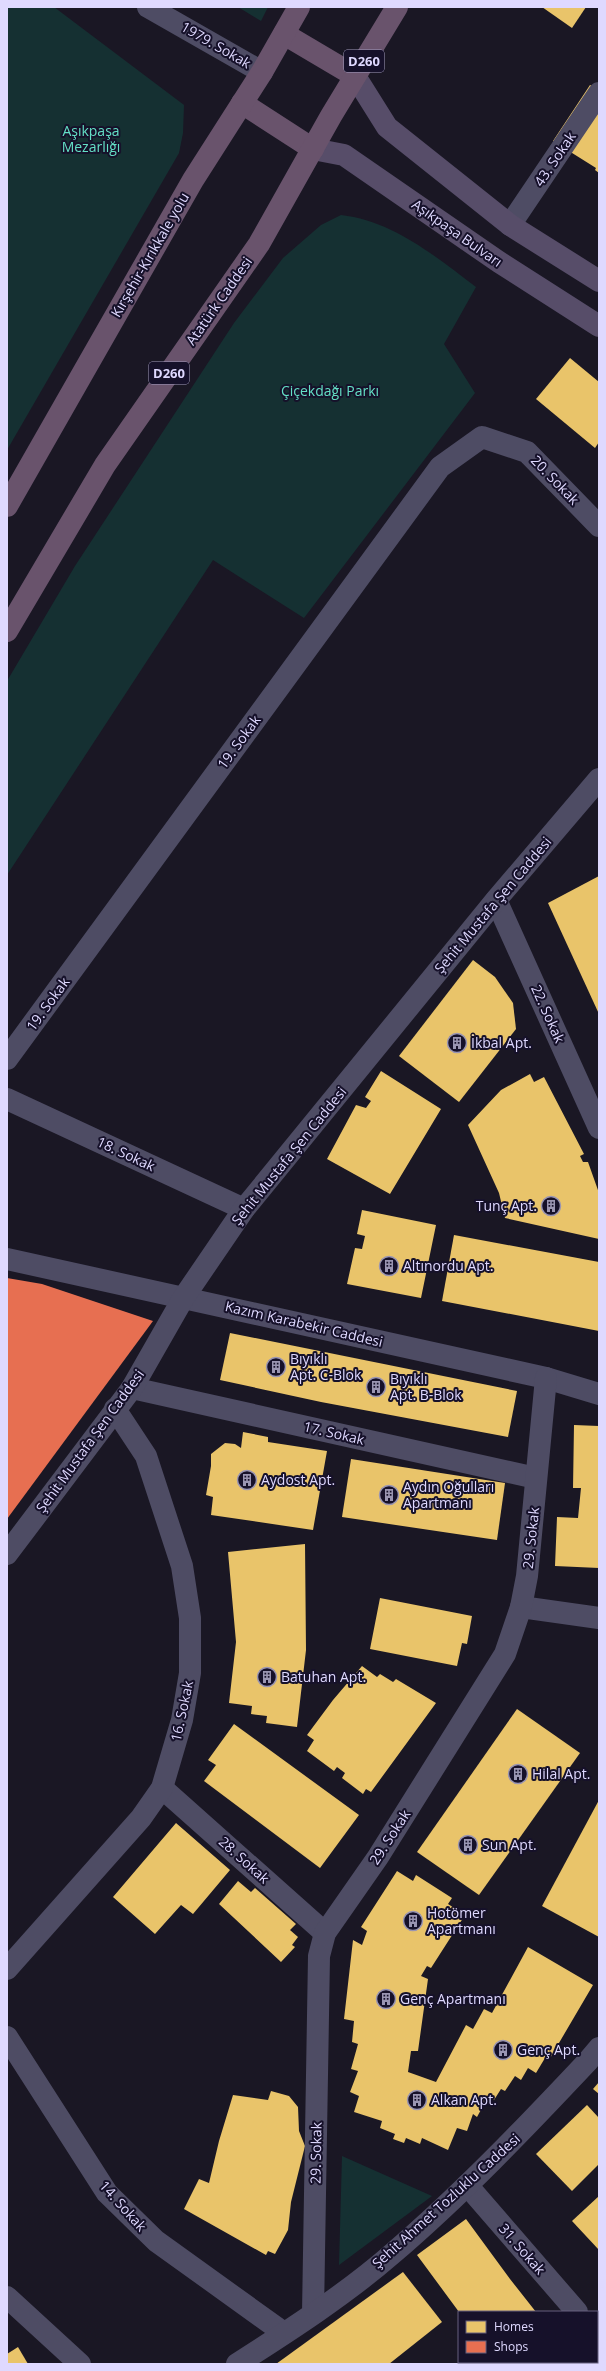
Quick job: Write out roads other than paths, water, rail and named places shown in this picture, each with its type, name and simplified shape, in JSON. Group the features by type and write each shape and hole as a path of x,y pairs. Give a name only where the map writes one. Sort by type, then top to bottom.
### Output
{"highway":[{"name":"Kırşehir-Kırıkkale yolu","path":"7,506 193,180 262,72 299,7"},
{"name":"Atatürk Caddesi","path":"7,631 106,465 259,244 312,149 397,7"},
{"path":"284,34 355,76"},
{"path":"242,103 312,149"}],"main road":[{"path":"355,76 387,127 510,225 599,282"},
{"name":"Aşıkpaşa Bulvarı","path":"312,149 344,155 499,262 599,326"}],"street":[{"name":"1979. Sokak","path":"148,7 262,72"},
{"name":"43. Sokak","path":"510,225 599,92"},
{"name":"20. Sokak","path":"482,437 527,452 599,526"},
{"name":"19. Sokak","path":"7,1059 440,467 482,437"},
{"name":"Şehit Mustafa Şen Caddesi","path":"7,1554 132,1388 184,1297 244,1209 496,900 599,779"},
{"name":"22. Sokak","path":"496,900 599,1128"},
{"name":"18. Sokak","path":"7,1100 244,1209"},
{"name":"Kazım Karabekir Caddesi","path":"7,1260 184,1297 546,1378 599,1394"},
{"name":"29. Sokak","path":"312,2313 319,1956 325,1933 378,1857 504,1654 521,1607 527,1576 546,1378"},
{"name":"17. Sokak","path":"132,1388 536,1478"},
{"name":"16. Sokak","path":"7,1969 141,1818 162,1788 182,1720 190,1673 190,1618 182,1566 146,1456 115,1409"},
{"path":"521,1607 599,1618"},
{"name":"28. Sokak","path":"162,1788 325,1933"},
{"name":"14. Sokak","path":"7,2037 107,2193 156,2241 284,2333"},
{"name":"Şehit Ahmet Tozluklu Caddesi","path":"237,2364 284,2333 392,2255 499,2156 588,2062 599,2048"},
{"name":"31. Sokak","path":"467,2185 576,2311"},
{"path":"7,2297 80,2364"}],"place":[{"name":"İkbal Apt.","path":"457,1043"},
{"name":"Tunç Apt.","path":"551,1206"},
{"name":"Altınordu Apt.","path":"389,1266"},
{"name":"Bıyıklı Apt. C-Blok","path":"276,1367"},
{"name":"Bıyıklı Apt. B-Blok","path":"376,1387"},
{"name":"Aydost Apt.","path":"247,1480"},
{"name":"Aydın Oğulları Apartmanı","path":"389,1495"},
{"name":"Batuhan Apt.","path":"267,1677"},
{"name":"Hilal Apt.","path":"518,1774"},
{"name":"Sun Apt.","path":"468,1845"},
{"name":"Hotömer Apartmanı","path":"413,1921"},
{"name":"Genç Apartmanı","path":"386,1999"},
{"name":"Genç Apt.","path":"503,2050"},
{"name":"Alkan Apt.","path":"417,2100"}],"park label":[{"name":"Aşıkpaşa Mezarlığı","path":"91,140"},
{"name":"Çiçekdağı Parkı","path":"330,391"}]}
